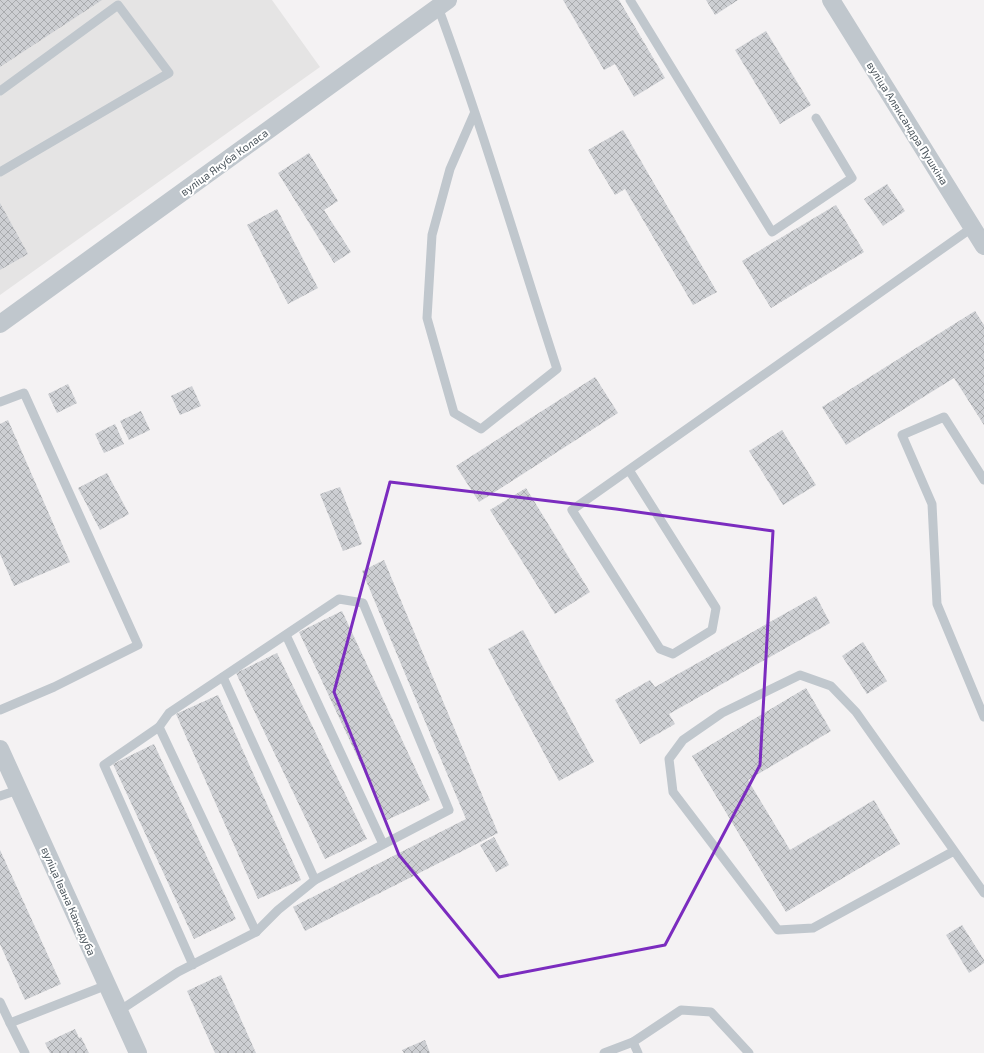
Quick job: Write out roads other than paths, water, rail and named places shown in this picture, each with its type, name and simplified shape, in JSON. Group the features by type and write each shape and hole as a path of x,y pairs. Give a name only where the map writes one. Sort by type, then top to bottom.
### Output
{"street":[{"name":"вуліца Аляксандра Пушкіна","path":"831,0 984,246"},
{"name":"вуліца Якуба Коласа","path":"0,324 443,4"},
{"name":"вуліца Івана Кажадуба","path":"0,749 138,1053"}],"lane":[{"path":"630,0 772,232 852,178 816,118"},
{"path":"443,4 474,114 557,369 481,429 454,413 427,318 432,236 450,169 474,114"},
{"path":"0,91 118,5 169,73 0,172"},
{"path":"629,470 716,608 712,630 673,654 660,649 572,510 972,227"},
{"path":"0,402 24,392 138,646 54,687 0,710"},
{"path":"984,480 944,417 902,435 932,504 937,604 984,717"},
{"path":"119,1011 178,972 193,965 256,932 278,910 315,880 448,810 363,603 339,599 168,713 160,728 104,765 193,965"},
{"path":"286,635 383,844"},
{"path":"954,851 813,928 778,930 673,792 670,759 683,740 722,713 800,675 831,686 856,712 984,893"},
{"path":"223,677 315,880"},
{"path":"160,728 256,932"},
{"path":"0,796 18,790"},
{"path":"10,1023 106,985"},
{"path":"0,1002 25,1053"},
{"path":"604,1053 633,1042 681,1010 711,1012 749,1053"},
{"path":"633,1042 638,1053"}]}
